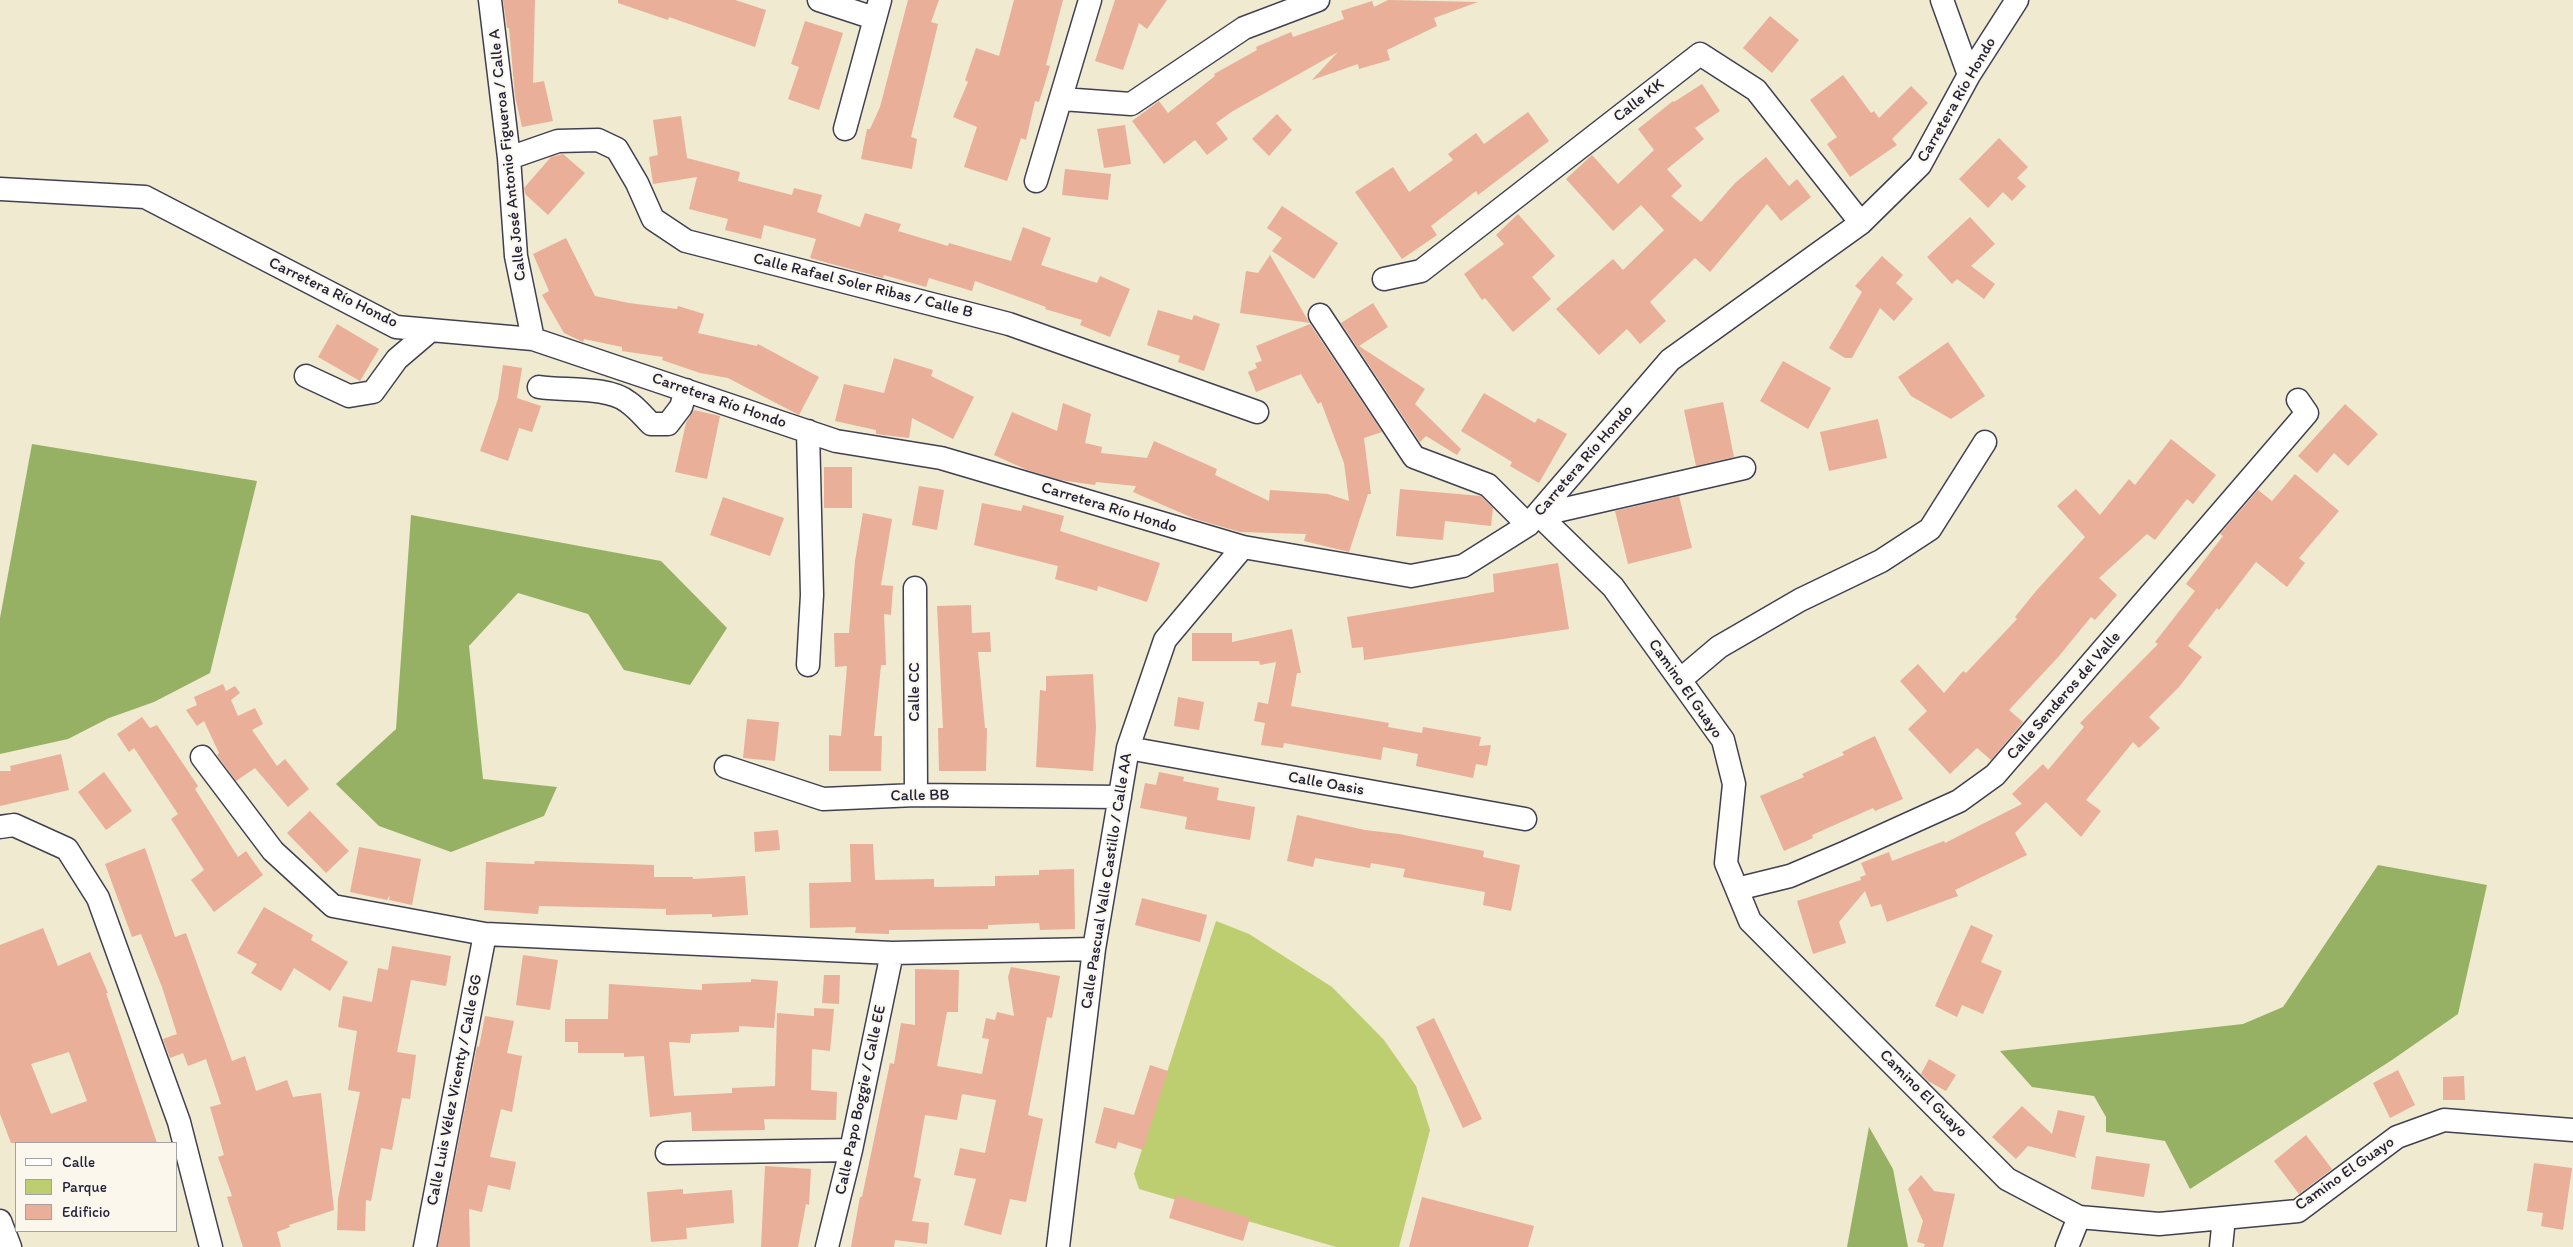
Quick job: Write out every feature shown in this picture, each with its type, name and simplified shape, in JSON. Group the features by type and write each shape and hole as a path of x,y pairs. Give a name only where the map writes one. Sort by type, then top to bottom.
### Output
{"street":[{"name":"Calle José Antonio Figueroa / Calle A","path":"490,0 509,158 516,256 533,339"},
{"path":"820,0 877,9 845,130"},
{"path":"1036,182 1090,0"},
{"path":"1062,99 1131,104 1244,28 1318,0"},
{"path":"1942,0 1969,75"},
{"name":"Carretera Río Hondo","path":"0,189 145,197 396,327 533,339 836,440 942,458 1243,548 1411,576 1463,566 1533,520 1670,360 1861,223 1920,165 1969,75 2017,0"},
{"name":"Calle KK","path":"1384,279 1421,271 1700,54 1756,90 1861,223"},
{"name":"Calle Rafael Soler Ribas / Calle B","path":"509,158 558,141 598,140 617,149 637,183 653,219 686,242 1009,324 1257,412"},
{"name":"Camino El Guayo","path":"1320,315 1414,457 1488,485 1613,586 1722,740 1734,784 1726,863 1750,921 2007,1179 2079,1217 2159,1224 2298,1211 2397,1138 2444,1120 2573,1130"},
{"path":"306,376 348,396 373,392 397,358 431,330"},
{"path":"539,387 584,390 615,396 627,400 651,424 668,424 681,407 686,390"},
{"name":"Calle Senderos del Valle","path":"1737,889 1790,876 1844,853 1959,800 1995,775 2307,413 2298,400"},
{"path":"808,431 812,595 808,664"},
{"path":"1680,680 1719,647 1800,600 1881,561 1930,529 1985,442"},
{"path":"1533,520 1744,468"},
{"name":"Calle Pascual Valle Castillo / Calle AA","path":"1058,1247 1094,950 1128,748 1165,640 1243,548"},
{"name":"Calle CC","path":"915,588 916,795"},
{"name":"Calle Oasis","path":"1128,748 1525,820"},
{"path":"202,757 272,851 333,906 485,934 892,953 1094,950"},
{"name":"Calle BB","path":"726,768 823,799 916,795 1120,797"},
{"path":"0,827 14,825 67,849 98,898 179,1122 212,1247"},
{"name":"Calle Luis Vélez Vicenty / Calle GG","path":"425,1247 485,934"},
{"name":"Calle Papo Boggie / Calle EE","path":"827,1247 851,1150 892,953"},
{"path":"668,1154 851,1150"},
{"path":"2067,1247 2079,1217"},
{"path":"2221,1247 2224,1218"},
{"path":"0,1222 10,1247"}],"green space":[{"path":"32,444 257,481 210,673 154,702 109,718 68,739 0,754 0,618"},
{"path":"411,515 661,561 727,628 690,685 624,670 588,614 518,593 469,646 483,779 557,787 544,816 451,852 379,826 336,784 396,729"},
{"path":"2378,865 2487,885 2458,1014 2392,1060 2190,1189 2165,1141 2106,1132 2106,1117 2094,1096 2032,1087 2000,1051 2243,1024 2283,1007"},
{"path":"1216,921 1249,934 1332,987 1384,1040 1416,1086 1430,1130 1399,1247 1336,1247 1139,1189 1134,1174"},
{"path":"1869,1127 1893,1169 1908,1247 1847,1247"}],"building":[{"path":"503,0 535,0 533,83 544,81 553,121 522,127 515,96 509,28 507,28"},
{"path":"618,0 735,0 766,10 755,47 669,17 668,20 618,3"},
{"path":"908,0 939,0 931,22 938,24 911,137 917,139 912,169 861,159 867,129 870,129 880,107"},
{"path":"1014,0 1063,0 1046,65 1050,66 1039,102 1035,101 1026,140 1021,138 1007,181 964,167 977,127 953,117 968,82 965,80 976,48 999,56"},
{"path":"1115,0 1167,0 1147,29 1139,23 1123,70 1095,61"},
{"path":"1388,0 1478,2 1434,18 1437,26 1387,50 1390,60 1359,69 1358,64 1312,80 1338,52 1233,111 1216,123 1228,139 1207,155 1195,140 1164,164 1132,121 1159,101 1168,113 1215,76 1214,74 1257,50 1256,47 1291,32 1293,37 1344,19 1341,11 1372,1 1374,7"},
{"path":"1770,16 1799,40 1772,73 1743,48"},
{"path":"805,21 843,33 819,110 788,99 799,67 791,64"},
{"path":"1843,75 1871,113 1874,111 1879,118 1911,86 1928,103 1892,139 1897,145 1850,177 1827,144 1837,137 1810,100"},
{"path":"1702,84 1720,111 1695,128 1704,139 1667,169 1682,186 1671,196 1701,222 1735,183 1766,157 1789,186 1797,179 1811,197 1781,221 1767,204 1710,272 1695,258 1650,302 1666,321 1640,344 1627,329 1599,355 1556,309 1613,259 1623,270 1664,230 1641,205 1613,231 1566,179 1592,155 1618,184 1654,150 1638,129 1673,101"},
{"path":"1528,112 1549,141 1478,195 1476,191 1431,226 1437,235 1402,259 1355,192 1393,167 1409,192 1453,160 1448,154 1476,133 1484,144"},
{"path":"1277,114 1292,130 1269,156 1252,139"},
{"path":"681,116 687,158 740,172 738,181 792,195 794,188 822,195 817,212 860,227 865,213 901,224 898,231 948,246 949,243 1011,261 1023,227 1051,238 1041,265 1097,283 1100,276 1130,289 1110,337 1080,325 1082,320 1045,309 1046,307 975,281 972,291 929,278 926,287 884,275 883,278 810,258 816,239 764,225 761,239 725,230 728,219 689,209 697,177 653,184 649,157 658,155 653,120"},
{"path":"1125,125 1131,164 1104,168 1097,129"},
{"path":"1999,138 2028,167 2017,178 2026,186 2012,201 2003,192 1988,208 1959,179"},
{"path":"563,154 585,173 548,215 525,194 524,188 551,157"},
{"path":"1065,169 1111,174 1108,200 1062,195"},
{"path":"1282,206 1338,243 1314,279 1272,251 1282,238 1267,228"},
{"path":"1518,214 1555,256 1532,277 1551,299 1513,332 1485,298 1482,300 1464,274 1504,244 1496,235"},
{"path":"1970,217 1995,244 1971,266 1995,284 1984,299 1957,279 1952,284 1927,257"},
{"path":"566,238 595,296 629,303 677,309 678,306 704,314 698,333 757,346 758,344 819,377 799,415 728,378 700,373 662,360 663,357 622,351 622,347 584,339 583,342 564,333 542,295 549,291 533,254"},
{"path":"1270,255 1310,323 1240,313 1246,271 1258,273"},
{"path":"1882,256 1903,275 1896,283 1913,299 1894,321 1880,308 1852,358 1845,358 1829,348 1862,292 1855,286"},
{"path":"1373,303 1388,327 1359,346 1425,389 1415,404 1461,449 1457,455 1426,436 1420,442 1341,323"},
{"path":"1158,310 1192,320 1194,315 1220,324 1204,371 1178,362 1180,356 1147,345"},
{"path":"337,324 379,349 360,381 318,357"},
{"path":"1310,324 1382,432 1364,438 1371,494 1368,494 1349,552 1304,541 1306,534 1240,532 1195,519 1133,492 1136,486 1096,482 1095,485 1060,480 1027,470 994,455 1012,412 1057,431 1063,403 1091,414 1085,443 1102,447 1101,453 1147,458 1154,441 1217,469 1215,475 1269,501 1270,490 1328,494 1349,501 1344,463 1321,402 1318,404 1301,374 1256,392 1248,372 1257,368 1255,363 1262,361 1256,346"},
{"path":"1948,342 1985,396 1951,419 1911,396 1898,377"},
{"path":"894,358 933,370 931,376 974,397 953,439 912,418 909,438 876,434 876,430 835,421 844,384 884,393"},
{"path":"1783,361 1831,388 1808,429 1760,401"},
{"path":"503,365 522,368 517,398 541,406 532,432 519,428 508,461 480,451 498,399"},
{"path":"1484,393 1535,423 1538,418 1567,434 1539,483 1510,466 1512,462 1461,431"},
{"path":"1723,402 1734,457 1696,466 1684,410"},
{"path":"2345,404 2378,434 2348,466 2334,453 2317,473 2298,456"},
{"path":"694,410 720,416 707,479 675,472 686,423"},
{"path":"1878,419 1887,458 1829,471 1820,432"},
{"path":"2171,439 2216,475 2193,504 2187,499 2155,540 2147,534 2099,578 2117,595 2095,620 2091,617 2059,656 2009,710 2023,722 1991,760 1977,748 1950,774 1908,729 1927,711 1900,681 1918,664 1944,693 1963,671 1966,673 2017,619 2015,617 2036,591 2085,537 2057,506 2076,489 2100,515 2129,479 2135,485"},
{"path":"824,467 852,467 852,508 824,508"},
{"path":"2295,474 2339,511 2299,558 2305,563 2287,587 2256,562 2219,610 2217,608 2188,646 2202,657 2179,687 2149,717 2160,728 2139,748 2133,742 2086,800 2101,811 2081,837 2046,802 2015,833 2027,855 1955,890 1958,896 1887,922 1881,904 1871,907 1865,891 1839,922 1846,943 1813,954 1797,901 1861,880 1860,877 1866,875 1861,863 1889,852 1892,861 1944,841 1945,843 2022,804 2012,794 2043,764 2048,770 2084,727 2080,723 2158,644 2155,642 2195,591 2186,584 2223,536 2220,534 2258,490 2272,501"},
{"path":"919,486 944,490 937,530 912,525"},
{"path":"1400,489 1481,496 1493,508 1491,526 1445,521 1443,540 1396,536"},
{"path":"1679,496 1692,548 1628,564 1615,511"},
{"path":"723,497 784,518 770,556 710,535"},
{"path":"982,503 1021,511 1023,505 1064,516 1060,531 1160,563 1147,602 1098,586 1097,591 1055,579 1058,566 974,545"},
{"path":"863,513 892,519 881,585 893,586 891,615 884,614 886,665 881,665 874,736 882,736 881,771 829,771 829,735 841,736 847,666 835,667 834,633 849,633 855,561"},
{"path":"1558,563 1569,629 1364,660 1363,647 1352,648 1347,617 1494,592 1493,574"},
{"path":"971,605 972,633 990,632 991,652 978,652 985,728 987,728 986,771 939,771 938,728 943,728 937,606"},
{"path":"1292,629 1301,673 1297,673 1291,706 1389,723 1388,727 1422,733 1423,727 1481,737 1479,746 1491,745 1487,766 1476,764 1473,778 1416,766 1418,754 1383,747 1381,760 1284,743 1283,748 1261,745 1265,723 1254,721 1258,702 1268,704 1276,662 1260,665 1259,661 1192,661 1192,633 1232,633 1232,642"},
{"path":"1093,674 1096,728 1093,771 1036,767 1040,690 1046,691 1046,676"},
{"path":"223,684 226,691 235,686 240,693 231,700 238,716 255,708 263,724 252,730 277,766 285,759 309,789 288,807 255,768 236,781 217,755 219,753 204,721 197,726 186,710 197,705 194,697"},
{"path":"1178,697 1204,702 1199,730 1174,726"},
{"path":"142,717 150,728 157,725 198,786 195,789 238,857 246,851 263,875 214,912 191,880 204,870 171,819 178,814 134,748 129,752 117,734"},
{"path":"747,719 779,722 775,761 743,758"},
{"path":"1875,736 1903,799 1875,811 1873,808 1812,835 1813,838 1784,851 1760,796 1804,777 1802,774 1844,755 1842,752"},
{"path":"61,754 69,790 0,806 0,771 11,771 10,766"},
{"path":"104,772 132,811 106,830 78,792"},
{"path":"1159,772 1184,777 1183,781 1219,788 1217,800 1255,807 1250,840 1185,829 1187,817 1140,808 1145,783 1156,785"},
{"path":"310,811 349,851 326,873 287,833"},
{"path":"1297,815 1365,830 1399,834 1484,851 1483,857 1520,865 1511,911 1483,905 1485,892 1403,877 1405,869 1371,863 1370,868 1315,858 1313,867 1287,861"},
{"path":"778,830 780,850 755,852 754,832"},
{"path":"850,844 873,844 875,880 934,879 934,887 995,886 995,876 1039,875 1039,870 1074,869 1075,929 1040,930 1039,923 988,925 988,929 889,930 889,934 855,933 856,927 810,928 809,883 851,882"},
{"path":"359,847 421,859 412,905 389,900 390,895 387,900 350,892"},
{"path":"145,848 175,937 186,933 232,1061 245,1056 256,1091 287,1080 293,1097 321,1093 334,1210 289,1225 290,1227 277,1232 281,1247 243,1247 227,1197 232,1196 218,1157 224,1155 210,1107 221,1104 206,1059 188,1066 183,1053 170,1058 163,1039 177,1034 162,987 141,934 132,937 105,864"},
{"path":"535,861 654,865 654,877 693,877 693,879 745,876 748,915 712,917 712,914 666,915 666,909 539,906 538,914 484,910 486,862 534,864"},
{"path":"1142,898 1207,915 1200,942 1135,925"},
{"path":"264,907 313,935 311,940 348,962 330,991 294,968 281,991 251,973 257,964 237,953"},
{"path":"1971,925 1993,935 1981,962 2002,971 1983,1014 1962,1005 1957,1017 1935,1006"},
{"path":"43,928 58,966 90,952 108,993 106,993 157,1142 11,1143 0,1114 0,945","holes":["69,1052 87,1101 51,1114 31,1064"]},
{"path":"392,946 451,956 446,986 411,980 397,1052 416,1055 410,1099 402,1098 392,1150 381,1148 371,1201 366,1200 365,1231 337,1230 338,1199 360,1092 348,1090 357,1031 338,1027 343,996 372,1002 378,968 388,970"},
{"path":"523,955 558,960 550,1010 516,1005"},
{"path":"1011,967 1060,976 1052,1018 1047,1017 1028,1115 1043,1119 1026,1202 1010,1199 1001,1235 964,1225 976,1179 954,1175 960,1148 985,1153 996,1100 962,1094 957,1120 925,1115 914,1177 921,1179 912,1221 929,1223 927,1244 895,1240 894,1247 851,1247 860,1197 862,1197 890,1063 894,1064 901,1023 915,1025 915,969 959,970 958,1012 947,1012 937,1066 982,1074 989,1039 982,1038 986,1018 995,1020 997,1012 1014,1016 1008,977"},
{"path":"824,975 840,975 839,1004 822,1003"},
{"path":"751,979 778,981 774,1028 739,1026 739,1032 691,1034 690,1043 669,1042 674,1096 732,1093 732,1088 775,1086 777,1013 814,1016 814,1008 834,1009 830,1051 812,1049 811,1090 837,1092 836,1120 764,1119 765,1130 692,1131 691,1112 650,1117 644,1056 624,1057 624,1053 578,1053 578,1042 565,1042 565,1019 608,1019 609,984 702,990 702,984 751,982"},
{"path":"485,1016 514,1021 507,1053 522,1056 512,1112 501,1109 490,1157 516,1162 510,1190 488,1185 482,1212 469,1209 470,1247 438,1247 477,1046 479,1047"},
{"path":"1434,1018 1482,1119 1463,1128 1416,1027"},
{"path":"1929,1059 1956,1075 1946,1091 1928,1081 1921,1074"},
{"path":"1150,1065 1168,1071 1143,1150 1118,1142 1116,1149 1095,1143 1104,1107 1134,1115"},
{"path":"2398,1070 2415,1105 2390,1118 2373,1083"},
{"path":"2464,1076 2465,1100 2443,1100 2443,1077"},
{"path":"2022,1106 2052,1134 2058,1110 2085,1116 2075,1156 2077,1158 2028,1146 2016,1159 1992,1137"},
{"path":"2306,1135 2332,1169 2299,1194 2274,1161"},
{"path":"2096,1156 2150,1164 2144,1197 2091,1189"},
{"path":"2534,1163 2572,1168 2563,1230 2541,1226 2543,1213 2527,1211"},
{"path":"765,1166 811,1169 809,1205 806,1204 798,1247 761,1247"},
{"path":"1921,1175 1934,1191 1955,1194 1943,1247 1924,1247 1925,1244 1917,1242 1923,1221 1908,1189"},
{"path":"683,1189 683,1194 732,1190 734,1223 686,1228 687,1239 651,1242 647,1192"},
{"path":"1176,1195 1250,1218 1243,1241 1169,1218"},
{"path":"1422,1197 1534,1226 1528,1247 1409,1247"}]}
